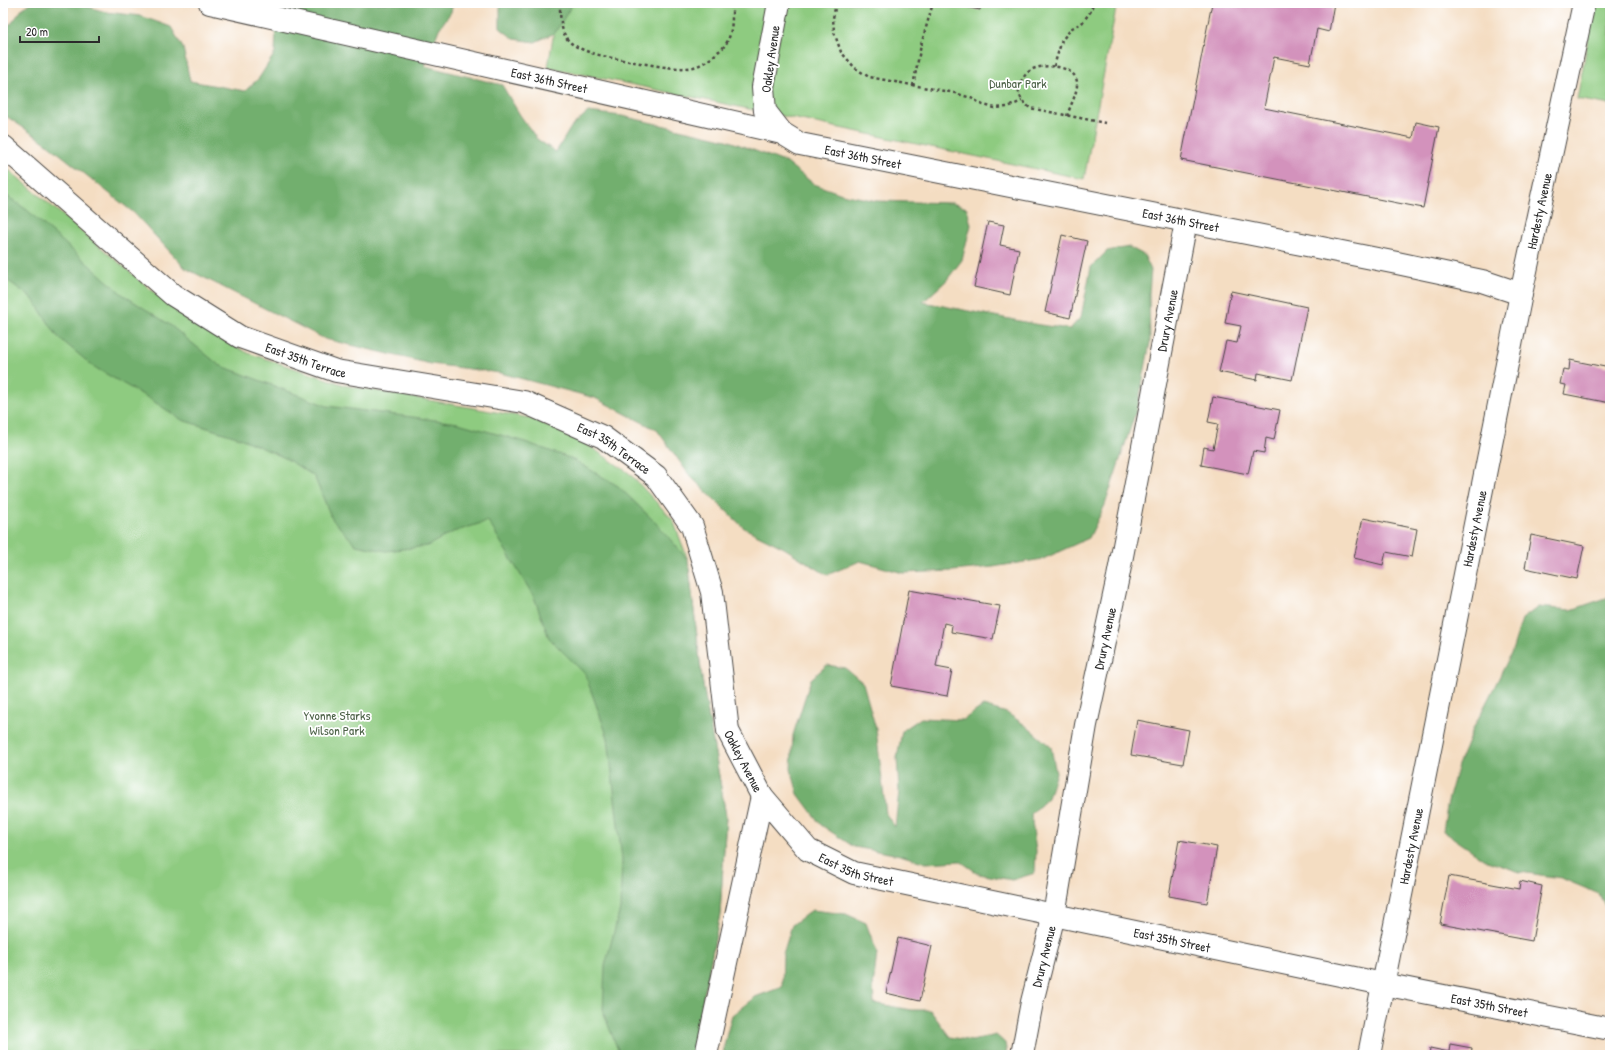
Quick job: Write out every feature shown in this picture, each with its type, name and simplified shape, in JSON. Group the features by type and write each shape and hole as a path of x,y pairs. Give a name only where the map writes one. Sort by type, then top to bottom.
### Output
{"street":[{"name":"East 36th Street","path":"210,3 782,133 800,144 1482,281 1521,294"},
{"name":"Oakley Avenue","path":"779,3 763,87 765,111 782,133"},
{"name":"Hardesty Avenue","path":"1369,1055 1521,294 1584,3"},
{"name":"East 35th Terrace","path":"3,146 173,295 240,337 336,371 524,402 603,437 656,476"},
{"name":"Drury Avenue","path":"1022,1055 1032,1002 1054,915 1086,725 1118,577 1186,222"},
{"name":"Oakley Avenue","path":"656,476 692,526 712,592 728,731 762,796 706,1055"},
{"name":"East 35th Street","path":"762,796 808,850 854,873 1383,984 1610,1029"}],"path":[{"path":"560,3 560,17 564,35 571,43 606,57 652,65 688,68 701,64 715,56 727,43 730,32 732,3"},
{"path":"836,3 833,18 834,32 841,52 855,68 869,77 955,93 971,98 983,105 995,108 1008,107 1022,101"},
{"path":"913,86 921,45 933,3"},
{"path":"1054,66 1062,40 1072,28 1082,23 1091,11 1093,3"},
{"path":"1067,116 1077,82 1074,75 1066,69 1054,66 1042,66 1031,70 1021,80 1018,90 1022,101 1030,108 1067,116 1105,123"}],"green space":[{"path":"30,3 75,3 106,12 141,16 171,27 183,48 190,81 245,91 259,78 275,53 277,5 272,3 453,3 451,12 439,29 425,66 502,85 520,115 537,139 556,152 571,127 588,112 622,116 727,140 787,163 814,184 842,194 877,201 952,203 967,208 971,225 962,260 946,281 923,302 1040,325 1070,329 1081,317 1091,267 1107,251 1129,247 1144,255 1151,270 1149,293 1150,343 1138,405 1105,505 1089,538 1043,559 993,567 953,571 903,573 860,561 827,575 784,548 744,528 690,476 657,430 595,398 500,373 431,364 325,339 185,268 134,213 46,143 3,114 3,25 11,24 23,8"},
{"path":"503,3 573,3 555,33 535,42 514,39 500,28 500,8"},
{"name":"Dunbar Park","path":"559,3 1117,3 1084,179 548,67"},
{"path":"1595,3 1610,3 1610,105 1577,99"},
{"name":"Yvonne Starks Wilson Park","path":"3,165 187,320 248,353 348,386 530,418 585,443 629,473 673,520 688,560 702,679 726,816 720,914 692,1055 3,1055"},
{"path":"3,193 27,210 122,294 170,325 219,365 327,406 458,423 525,442 572,459 618,486 657,524 688,560 702,679 726,816 720,914 692,1055 620,1055 603,1012 605,966 620,909 622,860 608,738 585,674 549,638 534,597 488,521 453,532 427,546 386,551 356,545 332,519 314,476 285,458 240,438 182,420 150,399 94,367 58,337 32,298 3,277"},
{"path":"1610,595 1610,965 1603,958 1609,914 1599,894 1561,878 1520,872 1487,861 1443,831 1448,801 1458,765 1474,727 1511,654 1522,619 1538,607 1571,610 1606,598"},
{"path":"827,665 845,668 863,683 876,729 886,814 895,827 899,791 897,758 902,731 921,718 963,720 983,706 1007,713 1025,725 1051,747 1056,773 1048,798 1031,814 1036,851 1035,873 1012,880 979,874 960,861 926,863 900,855 854,847 821,825 798,794 791,769 793,735 811,679"},
{"path":"812,910 846,914 866,923 877,953 873,987 874,1003 911,1010 930,1010 950,1037 972,1041 996,1035 1005,1043 1007,1055 723,1055 732,1015 755,997 782,987 783,954 792,925"}],"building":[{"path":"947,3 981,3 980,10"},
{"path":"1212,3 1334,3 1329,32 1317,29 1310,64 1274,57 1264,108 1413,138 1416,122 1439,127 1423,208 1181,160"},
{"path":"988,222 1004,225 1000,245 1019,249 1010,295 974,287"},
{"path":"1062,235 1087,241 1070,318 1045,312"},
{"path":"1231,291 1307,307 1292,380 1258,373 1257,380 1219,372 1226,341 1237,343 1241,326 1225,323"},
{"path":"1570,360 1610,368 1610,403 1564,394 1566,385 1560,384 1563,369 1569,370"},
{"path":"1213,397 1280,410 1274,440 1266,438 1264,453 1253,451 1248,474 1201,465 1204,447 1213,449 1218,424 1208,422"},
{"path":"1363,518 1417,529 1412,557 1386,552 1383,565 1354,558"},
{"path":"1531,535 1584,546 1577,579 1525,568"},
{"path":"909,590 1000,606 993,639 951,632 952,625 944,623 936,667 952,670 947,696 891,686"},
{"path":"1137,720 1189,730 1183,764 1131,755"},
{"path":"1179,840 1217,847 1207,903 1169,896"},
{"path":"1449,876 1519,889 1520,881 1542,886 1532,941 1440,924"},
{"path":"898,938 932,946 920,1001 886,993"},
{"path":"1450,1044 1472,1048 1471,1055 1429,1055 1430,1048 1449,1052"}]}
